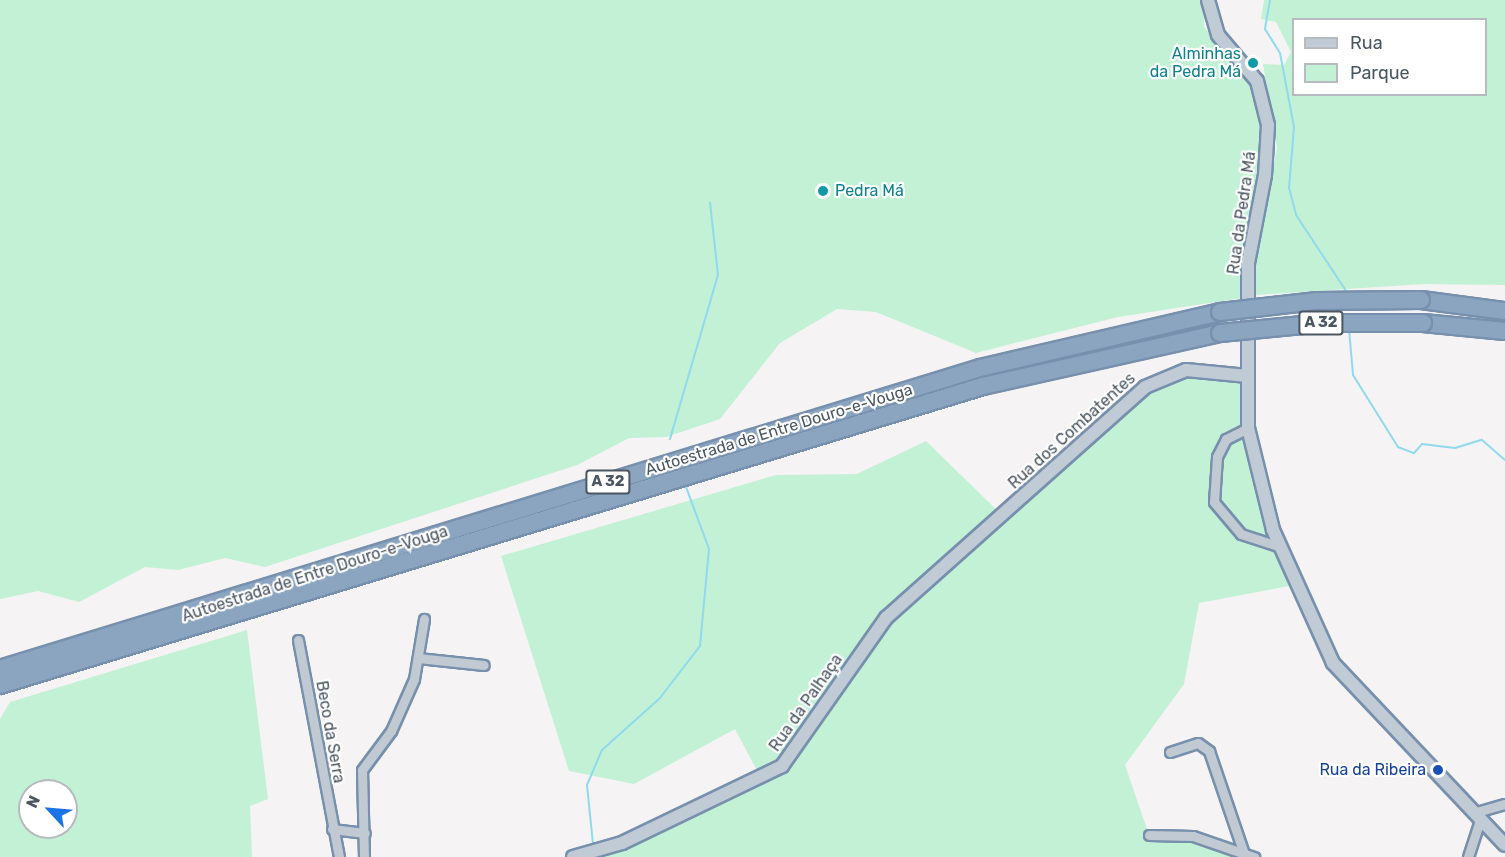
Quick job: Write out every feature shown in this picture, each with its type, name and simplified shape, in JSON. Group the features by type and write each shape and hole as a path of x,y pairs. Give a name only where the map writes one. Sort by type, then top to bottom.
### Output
{"highway":[{"name":"Autoestrada de Entre Douro-e-Vouga","path":"0,669 980,368 1220,312 1317,301 1421,300 1505,311"},
{"name":"Autoestrada de Entre Douro-e-Vouga","path":"0,686 983,386 1220,333 1324,323 1423,323 1505,331"}],"main road":[{"name":"Rua da Pedra Má","path":"1208,0 1218,35 1257,81 1268,125 1265,175 1248,263 1248,376"},
{"name":"Rua dos Combatentes","path":"967,547 1163,375 1186,370 1248,376"},
{"path":"1248,376 1248,428 1257,481 1281,547 1334,663 1477,817 1505,844"},
{"name":"Rua da Palhaça","path":"573,857 622,843 782,766 886,618 967,547"}],"street":[{"path":"1248,428 1226,439 1217,457 1215,502 1241,534 1281,547"},
{"path":"364,857 362,770 391,731 418,658 424,619"},
{"name":"Beco da Serra","path":"298,640 339,857"},
{"path":"418,658 484,665"},
{"path":"1170,752 1198,743 1209,751 1243,854"},
{"path":"1468,857 1477,817 1505,804"},
{"path":"332,829 365,833"},
{"path":"1149,835 1193,836 1254,857"}],"green space":[{"path":"0,0 1205,0 1204,27 1249,80 1261,123 1261,168 1242,264 1242,298 1118,317 976,353 876,312 837,309 780,343 720,419 666,437 629,438 577,465 265,567 225,558 178,570 145,567 79,602 38,591 0,599"},
{"path":"1264,0 1505,0 1505,285 1425,284 1255,295 1255,257 1277,148 1263,64 1284,65 1291,52 1276,22 1261,19"},
{"path":"1163,375 1248,376 1257,481 1299,584 1199,603 1184,684 1125,765 1149,835 1193,836 1245,857 594,857 761,778 735,729 634,784 569,771 501,556 776,475 857,474 926,441 1004,517"},
{"path":"247,630 268,799 250,806 252,857 0,857 0,719 10,702"}],"waterway":[{"path":"1270,0 1265,29 1280,53 1294,127 1289,188 1296,215 1348,294"},
{"path":"670,439 718,275 710,202"},
{"path":"1349,329 1353,375 1398,447 1414,453 1422,444 1455,448 1482,440 1505,460"},
{"path":"593,844 587,785 602,750 660,698 700,646 709,549 685,484"},
{"path":"416,686 421,662"}],"place":[{"name":"Alminhas da Pedra Má","path":"1253,63"},
{"name":"Pedra Má","path":"823,191"},
{"name":"Rua da Ribeira","path":"1438,770"}]}
